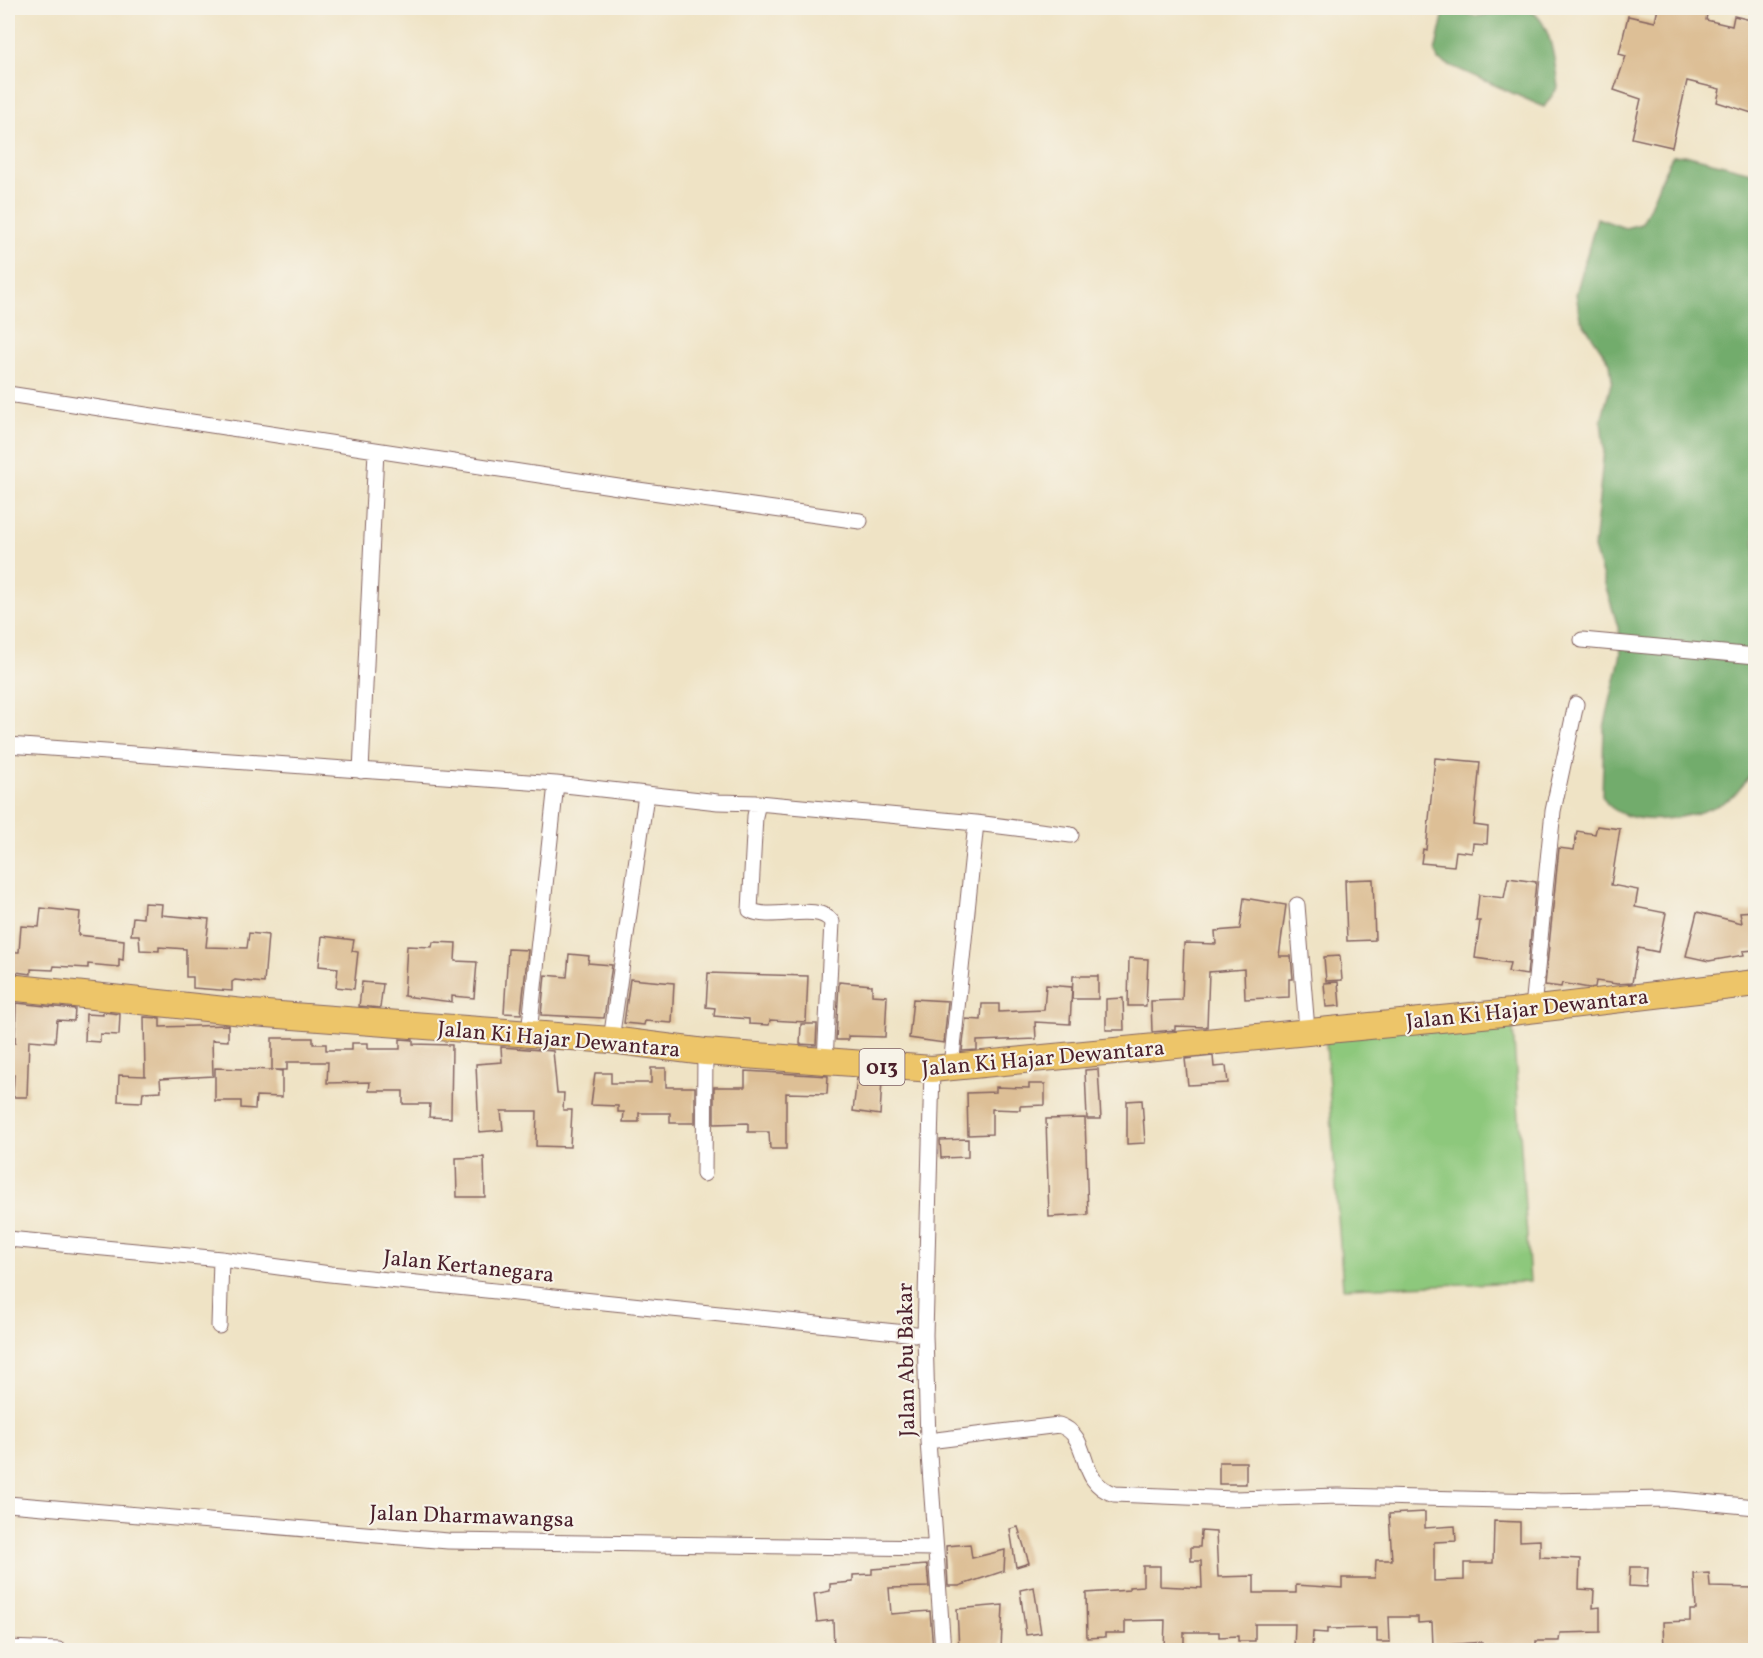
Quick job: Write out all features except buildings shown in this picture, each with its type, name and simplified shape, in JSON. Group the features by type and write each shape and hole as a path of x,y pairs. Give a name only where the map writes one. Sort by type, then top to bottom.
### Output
{"main road":[{"name":"Jalan Ki Hajar Dewantara","path":"8,987 253,1013 612,1040 705,1052 941,1068 1533,1008 1755,983"}],"street":[{"path":"8,394 376,451 860,521"},
{"path":"360,771 376,451"},
{"path":"1582,640 1755,656"},
{"path":"1533,1008 1553,811 1576,704"},
{"path":"8,745 556,784 646,795 976,823 1071,835"},
{"path":"529,1033 556,784"},
{"path":"612,1040 646,795"},
{"path":"758,803 755,816 750,910 790,914 818,913 825,915 832,922 825,1061"},
{"name":"Jalan Abu Bakar","path":"943,1650 928,1441 926,1335 941,1068 976,823"},
{"path":"1297,905 1307,1030"},
{"path":"704,1174 705,1052"},
{"name":"Jalan Kertanegara","path":"8,1239 221,1259 330,1274 926,1335"},
{"path":"219,1326 221,1259"},
{"path":"928,1441 1059,1425 1069,1428 1076,1436 1092,1479 1100,1489 1114,1494 1234,1499 1338,1496 1543,1501 1669,1499 1755,1507"},
{"name":"Jalan Dharmawangsa","path":"8,1504 448,1541 935,1548"},
{"path":"8,1648 59,1650"}],"green space":[{"path":"1445,8 1476,16 1517,8 1528,10 1537,16 1544,26 1553,51 1558,87 1544,107 1438,60 1435,52"},
{"path":"1685,155 1755,173 1755,767 1737,792 1716,806 1681,817 1643,819 1626,815 1612,808 1602,796 1604,728 1621,654 1618,627 1594,548 1604,449 1601,421 1612,380 1610,363 1580,318 1576,294 1597,218 1625,228 1641,224 1673,156"},
{"path":"1512,1012 1530,1282 1343,1288 1325,1029"}]}
